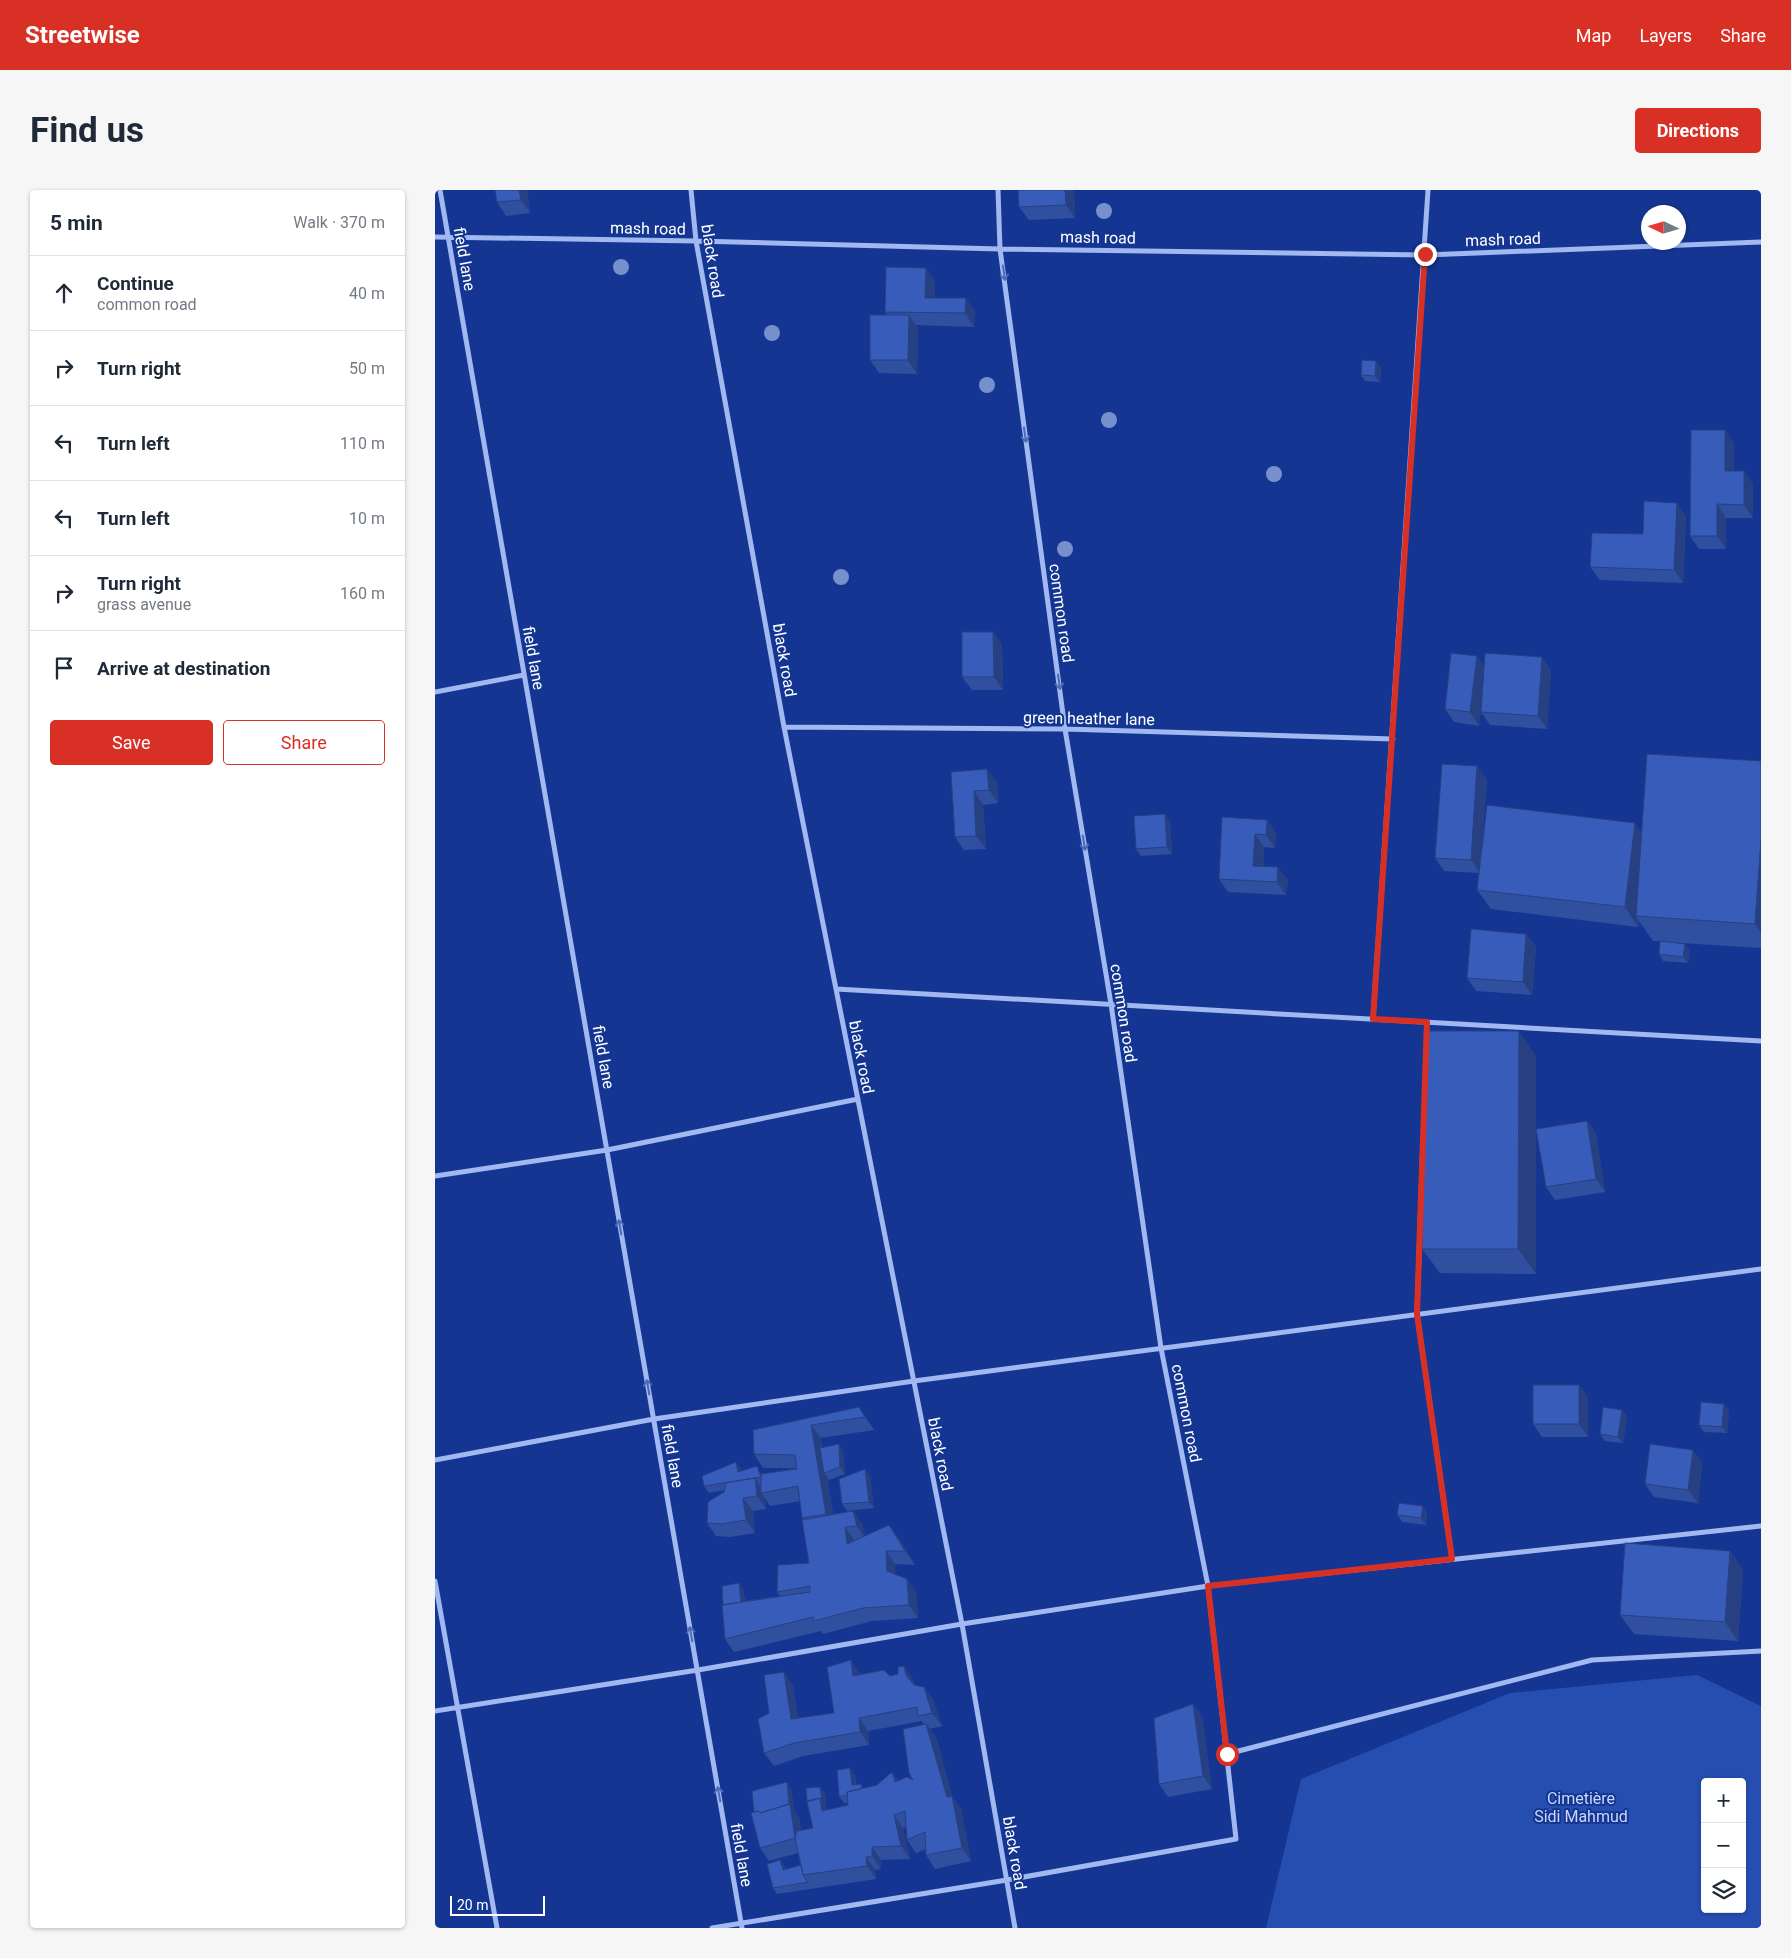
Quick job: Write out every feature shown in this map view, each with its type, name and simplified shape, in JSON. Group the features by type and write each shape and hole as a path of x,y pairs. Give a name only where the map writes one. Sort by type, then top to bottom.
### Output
{"street":[{"name":"field lane","path":"440,190 742,1926"},
{"name":"black road","path":"691,190 696,241 784,726 962,1624 1015,1928"},
{"name":"common road","path":"998,190 1000,249 1065,730 1111,1004 1161,1348 1208,1586 1236,1839 1007,1880"},
{"path":"1373,1019 1428,190"},
{"name":"mash road","path":"435,237 696,241 1000,249 1425,254 1761,242"},
{"path":"435,692 524,675"},
{"name":"green heather lane","path":"784,726 1065,730 1393,739"},
{"path":"836,989 1761,1041"},
{"path":"1427,1022 1427,1032"},
{"path":"435,1176 607,1150 858,1099"},
{"path":"1423,1129 1417,1314 1452,1559"},
{"path":"435,1460 654,1419 914,1381 1761,1268"},
{"path":"435,1711 697,1670 962,1624 1208,1586 1761,1526"},
{"path":"435,1581 497,1928"},
{"path":"1227,1754 1592,1660 1761,1650"},
{"path":"713,1928 742,1926 1007,1880"}],"green space":[{"name":"Cimetière Sidi Mahmud","path":"1697,1675 1761,1706 1761,1928 1266,1928 1301,1779 1510,1693"}],"building":[{"path":"495,190 519,190 521,200 497,202"},
{"path":"1018,190 1065,190 1066,205 1019,207"},
{"path":"886,267 926,268 925,298 966,298 965,313 885,312"},
{"path":"870,315 909,315 908,360 870,360"},
{"path":"1362,360 1376,361 1375,376 1361,375"},
{"path":"1691,430 1725,430 1725,471 1744,471 1744,505 1717,504 1717,536 1690,536"},
{"path":"1644,501 1677,503 1674,570 1590,567 1592,533 1643,534"},
{"path":"962,632 993,632 994,677 962,677"},
{"path":"1451,653 1477,656 1470,712 1445,709"},
{"path":"1485,653 1542,657 1538,716 1481,712"},
{"path":"1647,754 1761,761 1761,839 1755,924 1636,916"},
{"path":"1442,764 1477,766 1471,860 1435,858"},
{"path":"987,769 989,790 974,791 976,836 955,837 951,772"},
{"path":"1487,805 1635,823 1625,907 1477,890"},
{"path":"1165,814 1167,847 1136,849 1134,816"},
{"path":"1222,817 1267,820 1266,835 1255,834 1253,866 1278,867 1277,882 1219,879"},
{"path":"1471,929 1526,934 1523,982 1467,978"},
{"path":"1660,941 1685,944 1683,957 1659,954"},
{"path":"1424,1031 1519,1031 1518,1249 1422,1249"},
{"path":"1587,1121 1596,1179 1546,1187 1536,1129"},
{"path":"1533,1385 1579,1385 1579,1424 1533,1424"},
{"path":"1701,1402 1724,1404 1722,1427 1699,1425"},
{"path":"859,1407 865,1417 811,1425 826,1514 802,1518 798,1486 761,1493 761,1474 797,1469 795,1455 754,1454 753,1430"},
{"path":"1603,1407 1622,1410 1618,1437 1600,1434"},
{"path":"839,1444 840,1467 824,1473 820,1448"},
{"path":"1650,1444 1693,1450 1688,1490 1645,1484"},
{"path":"736,1462 738,1472 757,1466 761,1477 704,1486 702,1476"},
{"path":"865,1469 869,1502 842,1504 839,1479"},
{"path":"755,1478 757,1496 743,1498 746,1520 721,1524 707,1523 708,1502 724,1492 726,1483"},
{"path":"1399,1503 1423,1506 1421,1518 1397,1515"},
{"path":"853,1511 857,1526 845,1527 847,1544 889,1525 905,1551 886,1551 887,1571 907,1579 909,1605 863,1608 814,1621 813,1617 725,1639 722,1605 810,1592 810,1586 777,1592 778,1565 809,1563 802,1520"},
{"path":"1625,1543 1730,1551 1725,1622 1620,1615"},
{"path":"739,1583 741,1602 723,1605 722,1586"},
{"path":"851,1660 853,1676 884,1670 890,1676 898,1674 898,1667 904,1666 906,1675 914,1685 924,1687 932,1713 918,1716 917,1707 859,1718 860,1732 794,1743 764,1753 758,1719 769,1713 764,1675 784,1672 791,1719 834,1713 827,1667"},
{"path":"1193,1704 1203,1776 1159,1784 1154,1718"},
{"path":"926,1724 947,1797 952,1796 962,1848 926,1855 925,1832 907,1840 905,1811 894,1815 901,1846 872,1847 872,1856 866,1857 867,1866 803,1875 795,1838 797,1831 813,1828 807,1802 820,1798 822,1811 848,1805 847,1792 877,1785 892,1772 895,1782 907,1777 913,1780 909,1773 903,1729"},
{"path":"850,1768 852,1785 862,1784 861,1789 847,1792 847,1796 839,1796 837,1770"},
{"path":"787,1782 789,1804 760,1813 758,1811 754,1812 752,1791"},
{"path":"820,1787 822,1800 820,1798 807,1801 806,1788"},
{"path":"790,1804 795,1838 760,1848 751,1813 758,1811 760,1813"},
{"path":"780,1860 783,1870 801,1865 803,1875 808,1882 773,1888 767,1864"}],"route":[{"path":"1227,1754 1208,1586 1452,1559 1417,1314 1427,1022 1373,1019 1425,254"}]}
